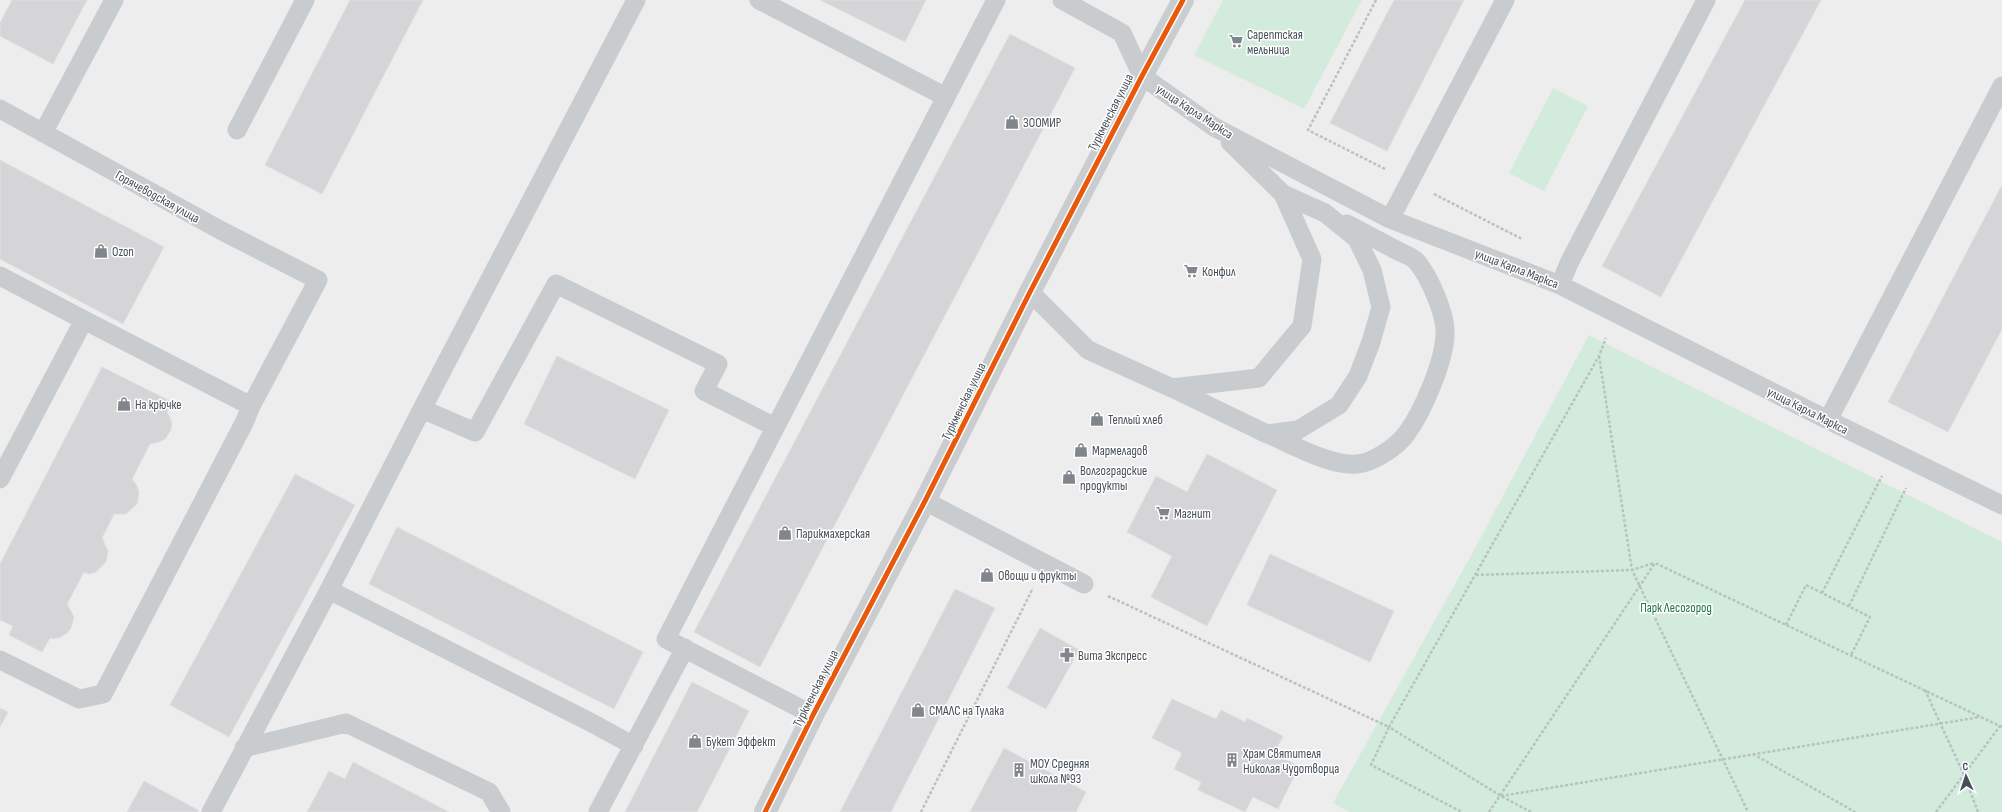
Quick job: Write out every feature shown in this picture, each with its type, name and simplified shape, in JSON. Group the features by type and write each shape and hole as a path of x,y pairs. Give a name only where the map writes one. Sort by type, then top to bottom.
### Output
{"street":[{"name":"Туркменская улица","path":"765,812 813,715 925,501 1030,292 1183,0"}],"lane":[{"path":"43,133 114,0"},
{"path":"237,130 305,0"},
{"path":"211,812 329,590 636,0"},
{"path":"759,0 946,97"},
{"path":"813,715 666,639 996,0"},
{"name":"улица Карла Маркса","path":"1062,0 1122,33 1142,76 1214,127 1390,219 1560,285 1828,420 2002,505"},
{"path":"1390,219 1505,0"},
{"path":"1560,285 1569,263 1706,0"},
{"path":"1828,420 2002,86"},
{"name":"Горячеводская улица","path":"0,109 222,230 318,280 251,406"},
{"path":"1030,292 1088,350 1172,388 1267,434 1328,460 1357,464 1385,454 1406,434 1422,408 1442,355 1445,331 1439,304 1429,282 1416,261 1325,213 1283,194 1214,127"},
{"path":"1172,388 1259,378 1302,326 1312,259 1283,194"},
{"path":"1267,434 1298,430 1339,405 1358,376 1371,342 1381,307 1372,270 1357,240 1325,213"},
{"path":"0,276 251,406 245,422 103,694 79,700 0,660"},
{"path":"422,409 475,432 556,284 718,364 704,391 775,427"},
{"path":"0,479 84,320"},
{"path":"925,501 1084,584"},
{"path":"329,590 590,722 634,746"},
{"path":"598,812 685,648"},
{"path":"244,748 346,723 489,792 501,812"}],"path":[{"path":"1308,130 1376,0"},
{"path":"1462,812 1371,765 1388,727 1476,575 1599,356 1606,338"},
{"path":"1599,356 1632,570 1748,812"},
{"path":"1822,593 1883,474"},
{"path":"1849,606 1907,486"},
{"path":"1476,575 1632,570 1655,563 2001,726 1936,812"},
{"path":"1489,812 1655,563"},
{"path":"921,812 1045,564"},
{"path":"1084,584 1388,727 1500,796 1531,812"},
{"path":"1786,625 1806,585 1870,617 1851,655"},
{"path":"1925,690 1964,775 1978,812"},
{"path":"1500,796 1981,717"},
{"path":"1753,754 1855,812"}],"green space":[{"path":"1223,0 1362,0 1304,109 1194,55"},
{"path":"1553,88 1588,106 1544,191 1509,173"},
{"name":"Парк Лесогород","path":"1589,335 2002,542 2002,812 1349,812 1333,803 1474,550"}],"building":[{"path":"12,0 87,0 53,64 0,36 0,23"},
{"path":"350,0 423,0 322,194 265,165"},
{"path":"820,0 926,0 905,42"},
{"path":"1394,0 1464,0 1387,151 1330,123"},
{"path":"1745,0 1821,0 1661,297 1602,266"},
{"path":"1010,34 1075,68 760,667 694,632"},
{"path":"0,160 164,247 123,324 0,259"},
{"path":"2002,185 2002,329 1948,432 1888,402"},
{"path":"557,356 669,410 635,479 524,424"},
{"path":"102,367 172,402 167,411 172,423 171,430 165,439 150,444 132,479 137,486 139,493 137,504 126,514 114,514 102,538 108,551 106,562 96,572 89,574 84,572 67,604 74,617 71,628 61,637 54,639 50,638 42,652 9,635 13,626 0,620 0,564"},
{"path":"1207,454 1277,490 1207,626 1151,597 1172,556 1127,532 1156,476 1187,492"},
{"path":"295,474 355,505 229,737 170,705"},
{"path":"397,527 643,652 614,709 369,584"},
{"path":"1270,554 1394,611 1370,662 1247,605"},
{"name":"СМАЛС на Тулака","path":"955,589 995,608 891,812 840,812"},
{"path":"1040,628 1079,650 1046,709 1007,688"},
{"path":"692,682 749,711 697,812 625,812"},
{"name":"Храм Святителя Николая Чудотворца","path":"1172,699 1216,719 1221,710 1245,722 1247,718 1283,736 1274,754 1299,766 1278,809 1253,797 1245,812 1198,790 1201,782 1174,769 1182,753 1152,738"},
{"path":"0,708 8,712 0,727"},
{"name":"МОУ Средняя школа №93","path":"1004,748 1086,792 1076,812 970,812"},
{"path":"353,762 449,812 307,812 329,771 345,779"},
{"path":"144,781 198,810 198,812 127,812"}],"cycle path":[{"path":"765,812 813,715 925,501 1030,292 1183,0"}],"place":[{"name":"Сарептская мельница","path":"1236,41"},
{"name":"ЗООМИР","path":"1012,122"},
{"name":"Ozon","path":"101,251"},
{"name":"Конфил","path":"1191,271"},
{"name":"На крючке","path":"124,404"},
{"name":"Теплый хлеб","path":"1097,419"},
{"name":"Мармеладов","path":"1081,450"},
{"name":"Волгоградские продукты","path":"1069,477"},
{"name":"Магнит","path":"1163,513"},
{"name":"Парикмахерская","path":"785,533"},
{"name":"Овощи и фрукты","path":"987,575"},
{"name":"Вита Экспресс","path":"1067,655"},
{"name":"СМАЛС на Тулака","path":"918,710"},
{"name":"Букет Эффект","path":"695,741"},
{"name":"Храм Святителя Николая Чудотворца","path":"1232,760"},
{"name":"МОУ Средняя школа №93","path":"1019,770"}]}
